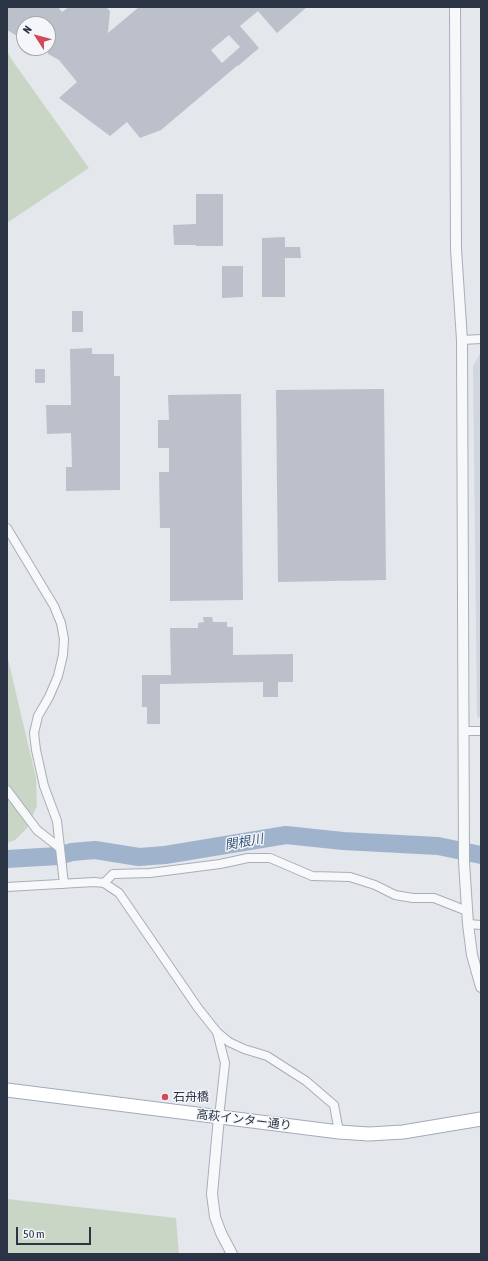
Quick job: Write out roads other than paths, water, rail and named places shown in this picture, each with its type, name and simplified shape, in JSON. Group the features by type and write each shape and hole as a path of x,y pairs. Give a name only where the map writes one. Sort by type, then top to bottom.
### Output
{"main road":[{"name":"高萩インター通り","path":"7,1090 339,1132 369,1134 403,1132 481,1119"}],"street":[{"path":"455,7 456,249 462,340 464,862 468,924 472,955 481,987"},
{"path":"462,340 481,340"},
{"path":"7,528 54,606 61,623 64,639 63,655 58,676 38,716 34,733 44,786 57,821 64,884"},
{"path":"464,731 481,731"},
{"path":"7,790 37,830 60,848"},
{"path":"104,883 113,874 150,873 220,864 248,858 270,858 312,876 350,877 375,885 395,895 413,898 434,898 467,911"},
{"path":"7,887 94,882 104,883 120,893 198,1008 217,1032 229,1042 244,1049 267,1056 306,1080 334,1104 339,1132"},
{"path":"468,924 481,925"},
{"path":"217,1032 225,1063 212,1194 215,1216 221,1233 232,1254"}],"waterway":[{"name":"関根川","path":"7,859 58,856 72,852 95,850 139,857 165,855 286,835 343,841 438,846 481,855"}],"place":[{"name":"石舟橋","path":"165,1097"}]}
